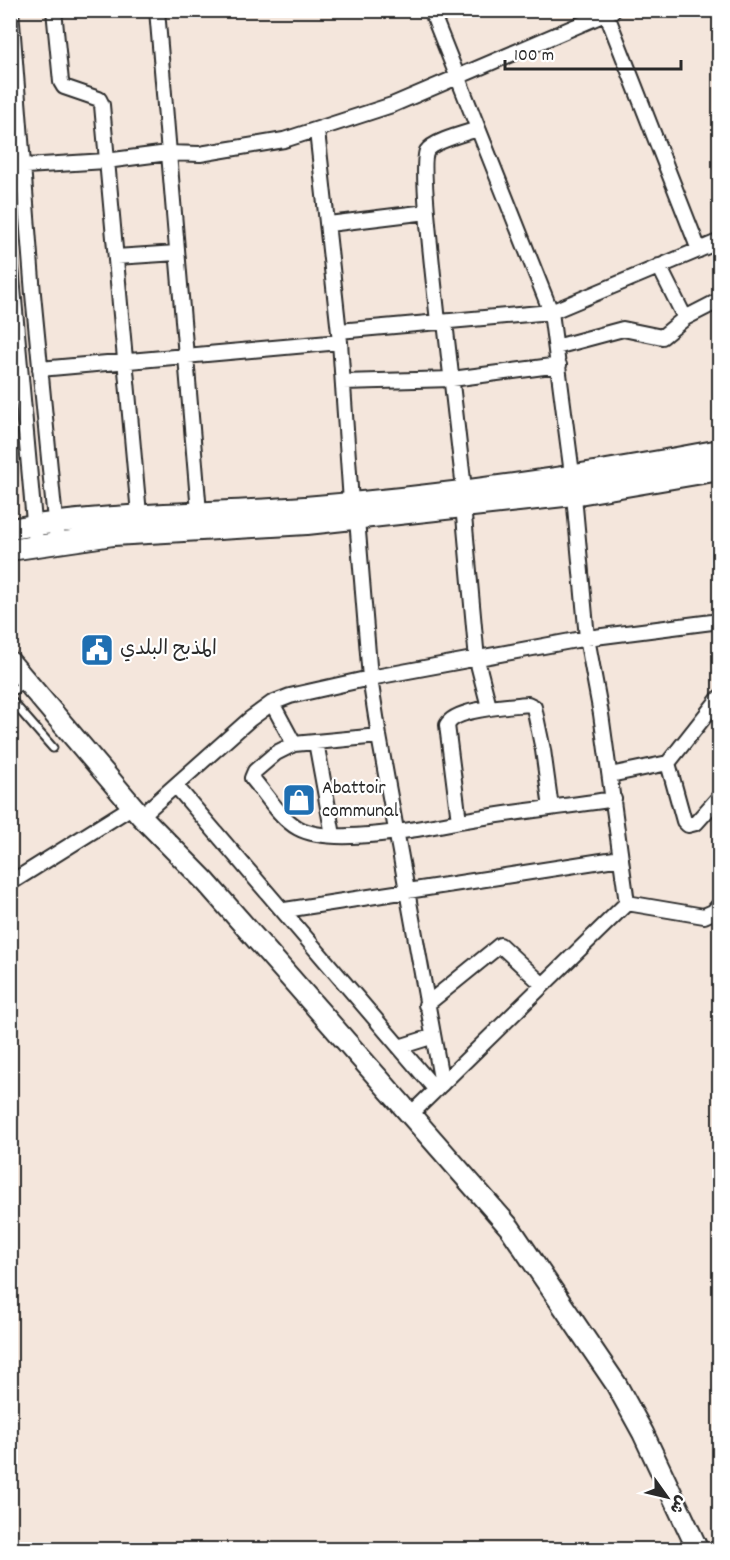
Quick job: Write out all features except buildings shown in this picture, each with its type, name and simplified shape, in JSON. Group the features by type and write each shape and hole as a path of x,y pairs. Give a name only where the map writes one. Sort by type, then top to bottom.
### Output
{"street":[{"path":"10,10 25,166 35,320 56,531"},
{"path":"54,10 61,82 64,87 101,102 127,363 139,514"},
{"path":"157,10 198,512"},
{"path":"430,10 551,312 572,474 587,638 614,799 627,903"},
{"path":"10,167 106,161 168,153 200,154 236,150 317,131 458,79 609,12 699,250"},
{"path":"478,129 432,146 427,151 427,212 441,322 452,379 477,660 489,707"},
{"path":"317,131 340,337 370,678 394,832 439,1087"},
{"path":"329,224 427,212"},
{"path":"40,369 127,363 441,322 551,312 720,241"},
{"path":"116,257 177,253"},
{"path":"10,255 35,535"},
{"path":"659,266 686,318"},
{"path":"556,347 623,328 662,337 686,318 720,300"},
{"path":"16,322 35,320"},
{"path":"343,381 452,379 559,365"},
{"path":"56,531 166,530 354,511 463,497 572,474 720,450"},
{"path":"463,497 573,495 720,470"},
{"path":"10,550 35,535 139,514 354,511"},
{"path":"10,529 35,535"},
{"path":"10,883 137,811 176,786 250,719 272,703 290,696 370,678 587,638 720,621"},
{"path":"10,662 137,811 206,882 510,1228 594,1349 643,1433 698,1550"},
{"path":"610,775 668,763 720,698"},
{"path":"272,703 294,744"},
{"path":"459,821 447,725 453,718 489,707 528,704 534,706 552,808"},
{"path":"379,736 294,744 276,753 255,771 252,778 290,823 311,833 333,835 429,829 459,821 614,799"},
{"path":"316,742 333,835"},
{"path":"668,763 684,821 688,825 696,823 720,796"},
{"path":"176,786 285,910 399,1047 439,1087"},
{"path":"285,910 621,858"},
{"path":"410,1115 627,903"},
{"path":"627,903 704,916 713,912 720,904"},
{"path":"426,1005 500,945 542,984"},
{"path":"399,1047 431,1037"}],"lane":[{"path":"10,693 27,681"},
{"path":"10,699 53,748"}],"place":[{"name":"المذبح البلدي","path":"97,650"},
{"name":"Abattoir communal","path":"299,800"}]}
